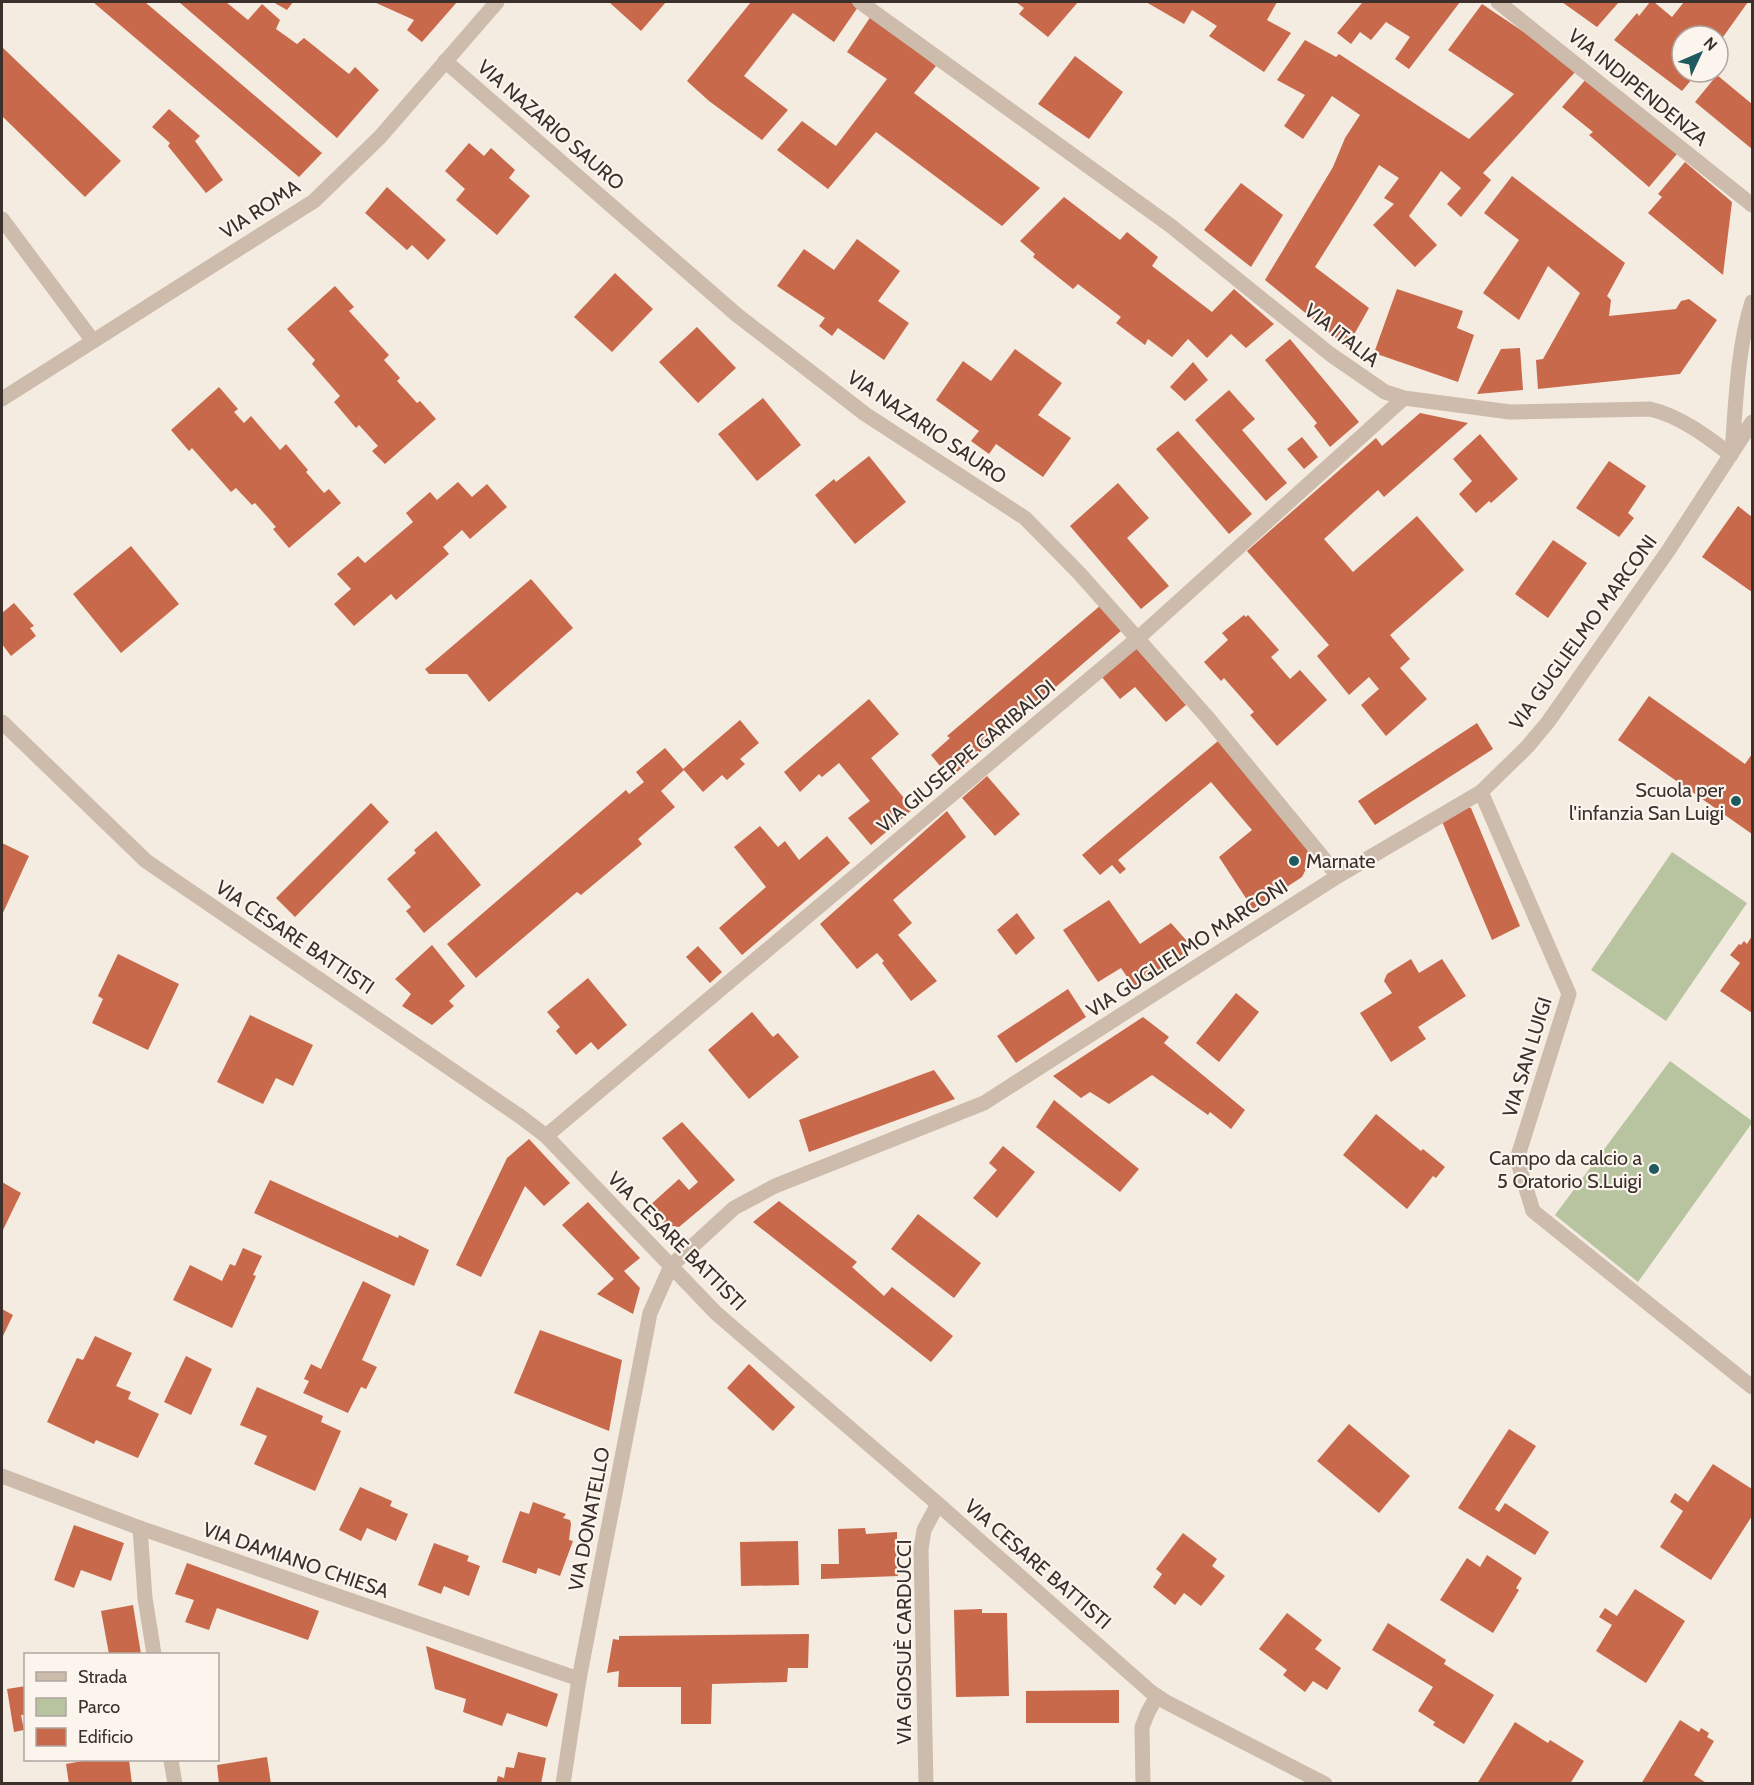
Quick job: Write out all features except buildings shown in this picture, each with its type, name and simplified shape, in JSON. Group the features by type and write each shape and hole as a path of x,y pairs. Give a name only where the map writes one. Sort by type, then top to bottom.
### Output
{"street":[{"name":"VIA ROMA","path":"2,399 314,201 380,137 497,2"},
{"name":"VIA ITALIA","path":"860,2 1171,226 1352,371 1385,392 1404,398 1510,412 1650,409 1663,412 1679,420 1731,455"},
{"name":"VIA INDIPENDENZA","path":"1498,2 1752,205"},
{"name":"VIA NAZARIO SAURO","path":"446,61 737,315 865,414 1025,518 1079,573 1208,718 1338,876"},
{"path":"2,219 93,341"},
{"path":"1731,455 1744,335 1752,302"},
{"path":"1744,335 1752,350"},
{"name":"VIA GIUSEPPE GARIBALDI","path":"546,1136 1137,639 1404,398"},
{"name":"VIA GUGLIELMO MARCONI","path":"671,1266 734,1208 775,1186 984,1103 1338,876 1481,792 1548,722 1668,551 1752,422"},
{"name":"VIA CESARE BATTISTI","path":"2,722 146,861 546,1136 716,1313 1157,1696 1325,1784"},
{"name":"VIA SAN LUIGI","path":"1481,792 1569,994 1517,1159 1533,1210 1752,1387"},
{"name":"VIA DONATELLO","path":"563,1784 579,1679 650,1313 671,1266"},
{"name":"VIA DAMIANO CHIESA","path":"2,1476 140,1528 579,1679"},
{"name":"VIA GIOSUÈ CARDUCCI","path":"926,1784 921,1549 924,1530 938,1504"},
{"path":"140,1528 145,1598 154,1653"},
{"path":"1143,1784 1142,1727 1157,1696"},
{"path":"171,1761 175,1784"}],"green space":[{"path":"1672,852 1747,903 1666,1021 1591,970"},
{"name":"Campo da calcio a 5 Oratorio S.Luigi","path":"1670,1061 1752,1123 1638,1282 1555,1215"}],"place":[{"name":"Scuola per l'infanzia San Luigi","path":"1736,801"},
{"name":"Marnate","path":"1294,861"},
{"name":"Campo da calcio a 5 Oratorio S.Luigi","path":"1654,1169"}]}
